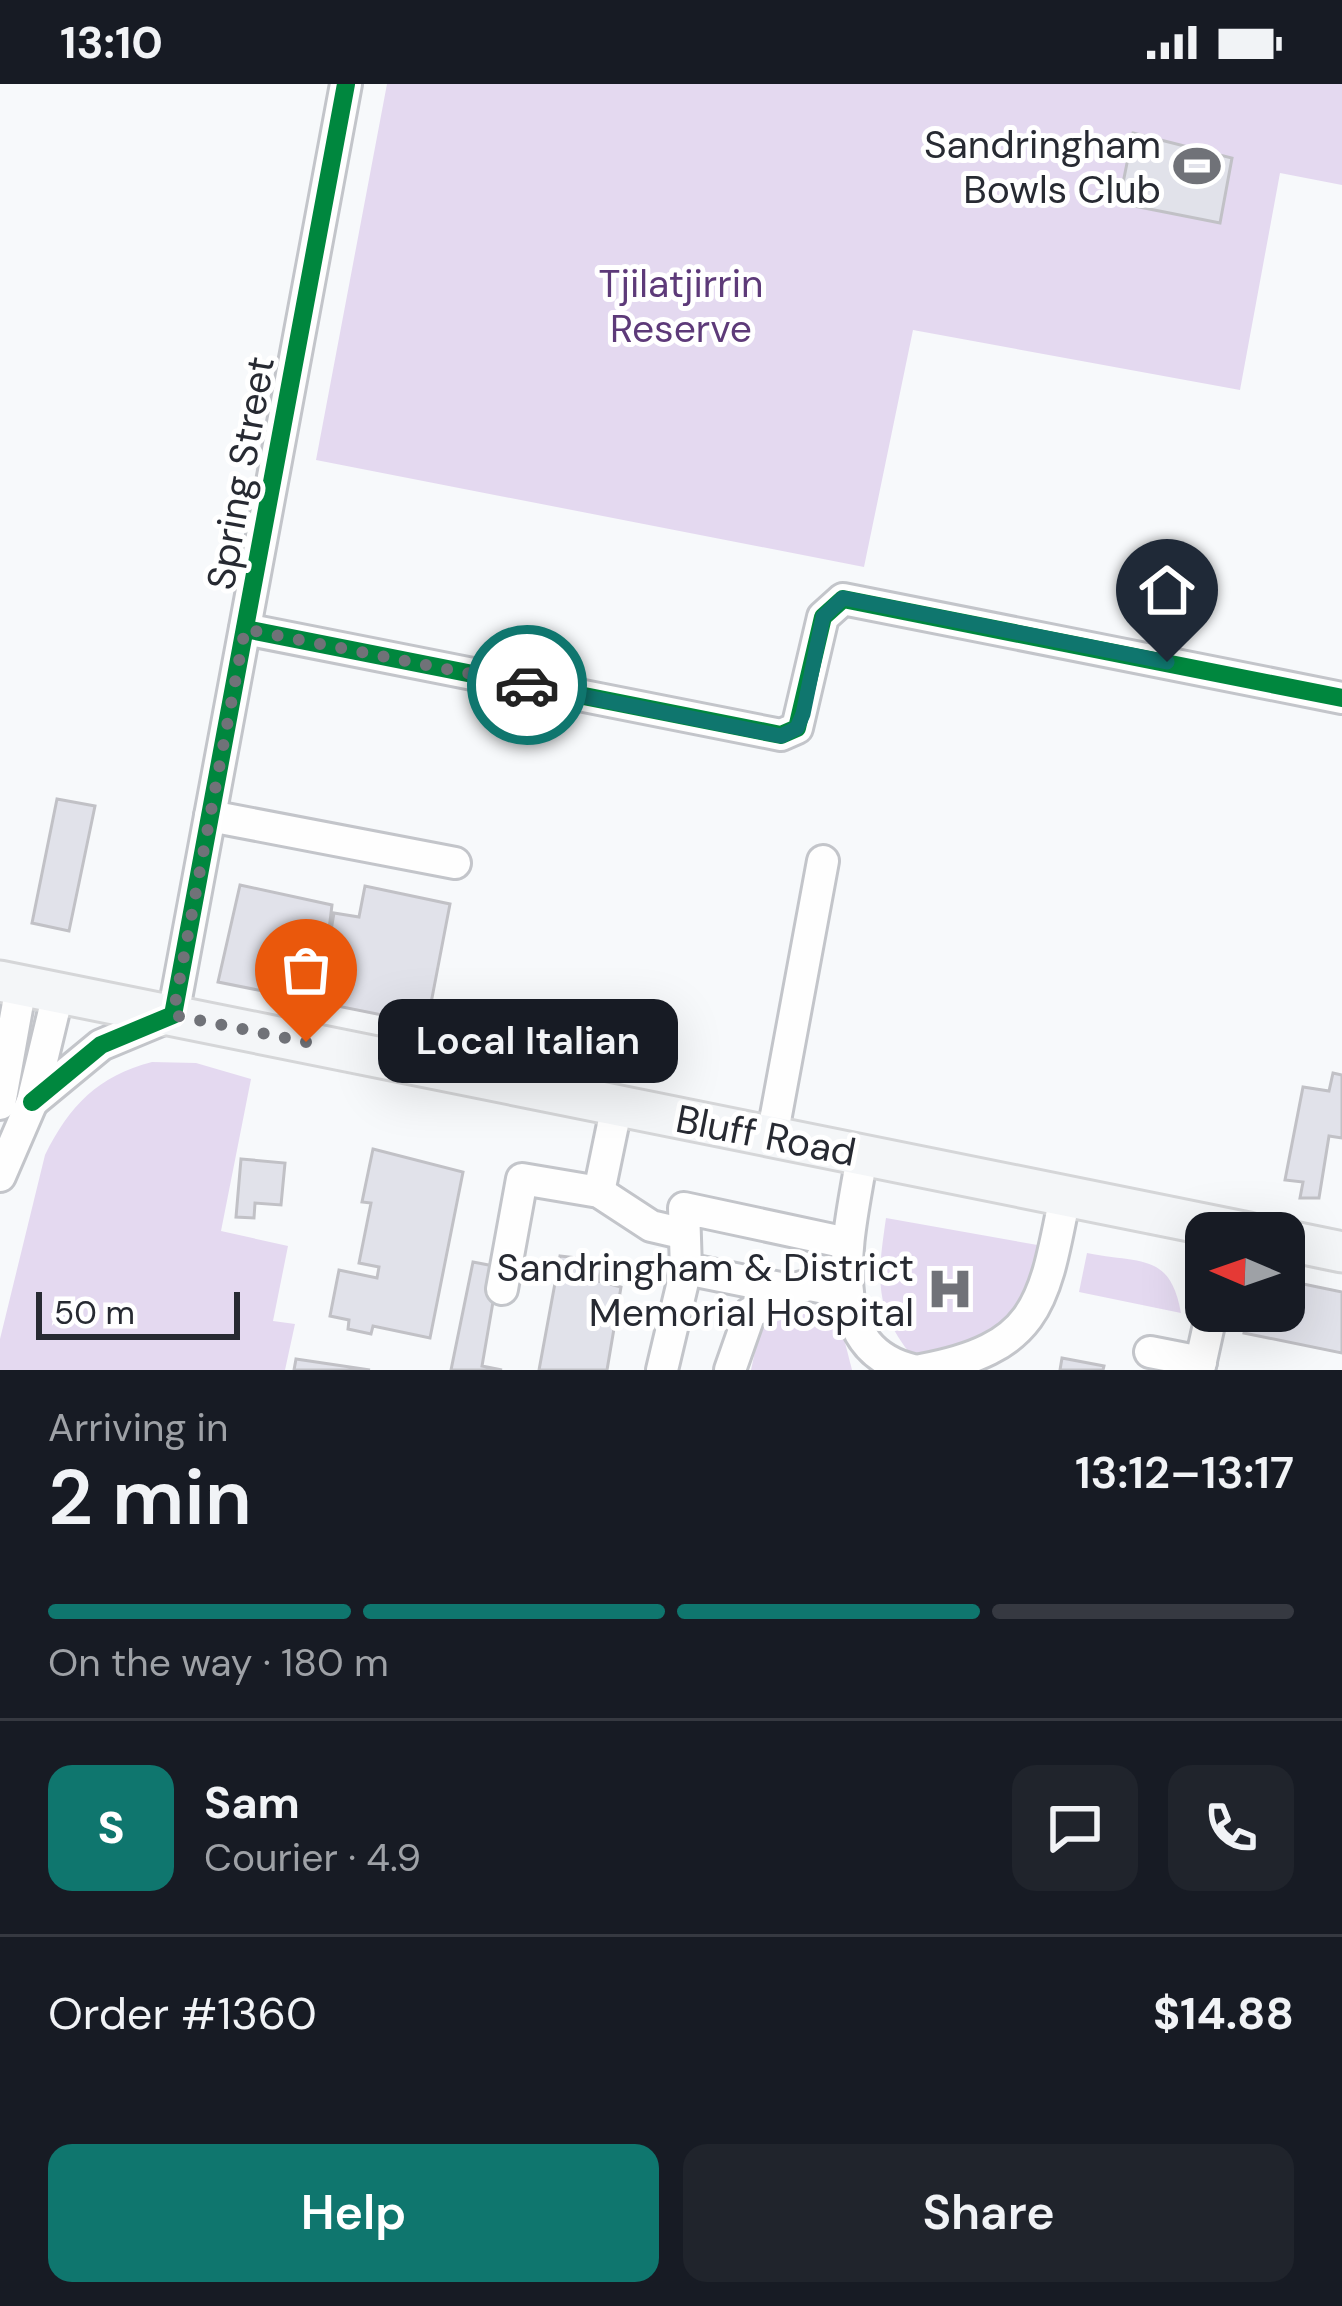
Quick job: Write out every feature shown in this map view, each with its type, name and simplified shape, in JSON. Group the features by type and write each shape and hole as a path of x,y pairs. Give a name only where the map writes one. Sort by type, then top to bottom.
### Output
{"main road":[{"name":"Bluff Road","path":"26,987 1185,1221"},
{"path":"1305,1244 1342,1252"}],"street":[{"name":"Spring Street","path":"173,1015 346,84"},
{"path":"245,629 781,736 797,728 823,617 843,598 1342,698"},
{"path":"210,816 455,863"},
{"path":"772,1136 823,861"},
{"path":"0,1176 32,1102 26,987"},
{"path":"0,1104 26,987"},
{"path":"32,1102 101,1045 173,1015"},
{"path":"599,1192 617,1105"},
{"path":"862,1155 847,1243 845,1292 869,1343 891,1365 917,1370 977,1357 1006,1343 1030,1320 1051,1266 1065,1196"},
{"path":"502,1289 522,1180 599,1192 651,1226 681,1234"},
{"path":"662,1370 686,1269 681,1234 684,1208 847,1243"},
{"path":"686,1269 790,1290"},
{"path":"730,1370 750,1312 790,1290 810,1285 845,1292"},
{"path":"1150,1352 1200,1366 1207,1332"}],"green space":[{"name":"Tjilatjirrin Reserve","path":"387,84 1342,84 1342,185 1280,173 1240,390 913,330 864,567 316,460"},
{"path":"152,1062 196,1063 251,1079 221,1231 288,1246 273,1321 295,1324 285,1370 0,1370 0,1339 45,1155 88,1095 116,1075"},
{"path":"886,1218 1049,1247 1015,1327 947,1356 909,1352 889,1320 881,1289"},
{"path":"1087,1253 1138,1261 1161,1270 1176,1293 1181,1313 1079,1292"},
{"path":"816,1306 838,1315 852,1370 751,1370 760,1328"}],"building":[{"path":"1133,133 1232,158 1220,223 1119,203"},
{"path":"57,799 95,806 69,931 32,923"},
{"path":"240,885 332,905 324,971 334,913 359,917 365,886 450,904 427,1024 218,982"},
{"path":"1333,1073 1342,1075 1342,1138 1329,1136 1319,1198 1300,1198 1303,1182 1285,1180 1303,1087 1329,1091"},
{"path":"373,1149 463,1172 430,1338 373,1326 371,1334 348,1329 349,1320 330,1316 339,1270 377,1278 379,1267 359,1263 371,1203 362,1202"},
{"path":"241,1159 285,1163 281,1205 255,1203 254,1218 236,1217"},
{"path":"560,1256 604,1261 598,1281 621,1287 607,1370 539,1370"},
{"path":"473,1262 499,1267 482,1366 502,1370 451,1370"},
{"path":"1305,1284 1342,1292 1342,1353 1244,1333 1305,1332"},
{"path":"1062,1358 1104,1366 1103,1370 1060,1370"},
{"path":"296,1359 370,1370 294,1370"}],"cycle path":[{"path":"32,1102 101,1045 173,1015 346,84"},
{"path":"245,629 781,735 797,728 823,617 843,599 1342,698"}],"way so far":[{"path":"306,1042 173,1015 245,629 527,685"}],"place":[{"name":"Sandringham Bowls Club","path":"1197,166"},
{"name":"Local Italian","path":"306,1042"},
{"name":"Sandringham & District Memorial Hospital","path":"950,1289"}],"route":[{"path":"527,685 781,736 797,728 823,617 843,598 1167,662"}]}
